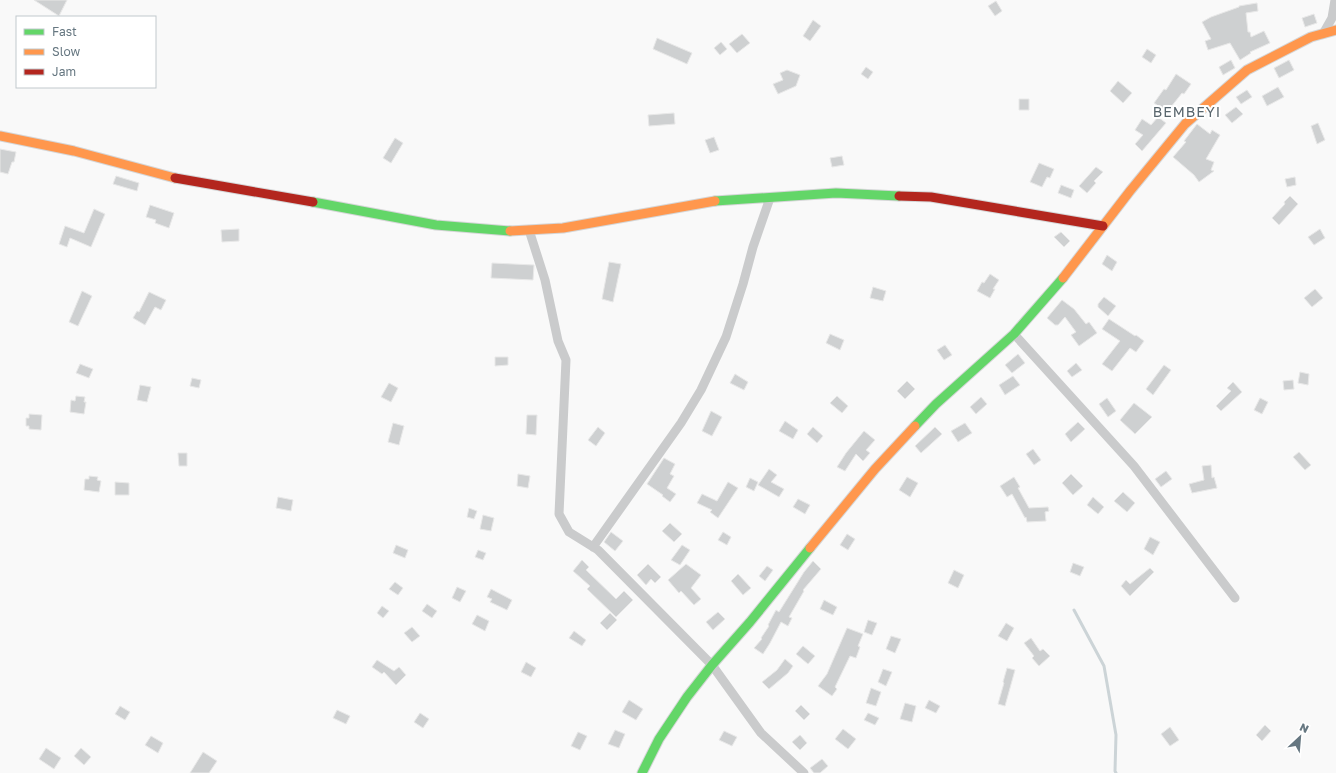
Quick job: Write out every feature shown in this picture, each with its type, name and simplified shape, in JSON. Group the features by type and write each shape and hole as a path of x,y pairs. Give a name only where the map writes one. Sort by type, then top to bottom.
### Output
{"street":[{"path":"1323,34 1332,18 1335,0"},
{"path":"642,773 659,739 683,703 712,665 750,622 875,470 936,404 1014,334 1058,284 1130,191 1185,124 1247,70 1311,37 1336,30"},
{"path":"0,136 74,151 175,178 255,193 436,224 510,231 564,228 717,202 836,193 931,197 1103,226"},
{"path":"593,547 681,423 701,390 726,337 753,247 770,198"},
{"path":"529,230 545,280 558,341 566,360 558,514 569,532 598,550 712,665 761,733 804,773"},
{"path":"1014,334 1134,466 1235,598"}],"building":[{"path":"34,0 67,0 59,16"},
{"path":"996,1 1002,11 995,16 988,6"},
{"path":"1257,3 1258,11 1246,13 1248,32 1250,32 1251,37 1264,31 1270,43 1250,52 1251,53 1240,60 1230,43 1208,50 1205,41 1211,39 1202,22 1239,6"},
{"path":"1314,14 1317,23 1305,27 1302,18"},
{"path":"813,20 821,26 810,41 803,36"},
{"path":"742,34 750,43 737,53 729,44"},
{"path":"657,38 692,53 687,64 653,49"},
{"path":"721,42 727,49 720,55 714,48"},
{"path":"1147,49 1156,55 1151,63 1142,57"},
{"path":"1231,60 1235,68 1223,75 1219,67"},
{"path":"1289,60 1294,70 1279,78 1274,68"},
{"path":"866,67 873,72 868,79 861,74"},
{"path":"787,70 800,75 796,86 778,94 773,84 783,80 780,73"},
{"path":"1176,74 1191,84 1167,112 1154,103 1164,89 1166,90"},
{"path":"1118,81 1132,93 1123,103 1110,91"},
{"path":"1278,87 1284,97 1267,106 1262,96"},
{"path":"1247,90 1252,97 1241,104 1236,97"},
{"path":"1019,99 1029,99 1029,110 1019,110"},
{"path":"1236,107 1243,114 1232,123 1225,115"},
{"path":"674,113 675,124 649,126 648,115"},
{"path":"1158,117 1166,123 1142,151 1135,144 1143,135 1135,130 1142,119 1151,125"},
{"path":"1318,123 1325,140 1317,144 1311,126"},
{"path":"1197,124 1210,134 1212,130 1220,135 1206,159 1214,162 1211,170 1214,171 1199,182 1194,175 1173,157 1186,142 1184,141"},
{"path":"714,137 719,150 710,153 705,140"},
{"path":"395,138 403,143 391,163 383,158"},
{"path":"0,149 16,152 14,162 12,162 8,174 0,172"},
{"path":"842,156 844,165 832,167 830,158"},
{"path":"1039,163 1054,169 1050,178 1047,177 1042,187 1030,182"},
{"path":"1096,167 1103,172 1094,181 1096,183 1087,193 1079,186"},
{"path":"116,176 139,183 137,191 113,184"},
{"path":"1295,177 1296,185 1287,187 1285,179"},
{"path":"1061,185 1074,190 1071,198 1058,193"},
{"path":"1290,196 1298,204 1279,225 1272,218"},
{"path":"150,205 174,213 169,228 155,223 156,220 146,217"},
{"path":"94,209 105,214 91,247 70,238 67,247 59,244 65,226 84,233"},
{"path":"239,229 239,241 222,242 221,230"},
{"path":"1320,229 1325,238 1314,245 1308,237"},
{"path":"1061,232 1070,241 1064,247 1054,237"},
{"path":"1107,255 1117,262 1112,271 1102,264"},
{"path":"609,262 621,264 613,302 602,299"},
{"path":"492,263 534,265 533,280 491,278"},
{"path":"990,274 999,280 993,289 995,289 990,298 977,291 982,282 984,283"},
{"path":"873,287 886,291 883,301 870,298"},
{"path":"1315,289 1323,298 1312,307 1304,298"},
{"path":"82,291 92,296 78,326 69,322"},
{"path":"149,292 166,300 161,310 155,307 145,325 133,318 137,311 139,312"},
{"path":"1104,297 1116,306 1108,316 1098,307 1098,304"},
{"path":"1062,300 1074,309 1086,324 1089,322 1097,333 1079,346 1071,335 1076,332 1065,317 1058,325 1055,325 1047,318"},
{"path":"1109,319 1144,341 1136,352 1130,348 1112,371 1102,364 1120,341 1102,329"},
{"path":"830,334 844,340 840,350 826,343"},
{"path":"945,345 952,355 944,360 937,350"},
{"path":"1018,354 1025,363 1012,373 1005,365"},
{"path":"495,357 508,357 508,365 495,366"},
{"path":"1076,363 1082,370 1072,377 1067,371"},
{"path":"80,364 93,369 89,378 76,373"},
{"path":"1164,365 1171,370 1153,395 1146,389"},
{"path":"1300,372 1309,374 1308,385 1298,383"},
{"path":"735,374 748,382 744,390 730,383"},
{"path":"1013,376 1020,385 1005,395 999,385"},
{"path":"192,378 201,380 199,388 190,386"},
{"path":"1293,380 1294,389 1284,390 1283,381"},
{"path":"907,381 915,389 905,399 897,391"},
{"path":"1233,382 1242,392 1221,411 1216,406 1231,391 1227,388"},
{"path":"389,383 398,388 391,402 381,397"},
{"path":"140,385 151,387 147,402 137,400"},
{"path":"76,396 85,397 84,402 86,402 84,414 70,412 71,400 75,401"},
{"path":"837,396 848,406 842,413 830,403"},
{"path":"981,397 987,404 976,414 970,407"},
{"path":"1107,398 1116,411 1108,417 1099,404"},
{"path":"1260,398 1268,402 1262,414 1254,410"},
{"path":"1134,403 1152,417 1135,434 1120,420"},
{"path":"711,411 722,417 712,436 702,431"},
{"path":"29,414 42,415 41,430 29,429 29,426 26,426 26,418 29,418"},
{"path":"527,415 537,415 536,435 526,434"},
{"path":"785,421 798,430 793,439 779,431"},
{"path":"1078,422 1085,429 1071,442 1065,434"},
{"path":"393,423 404,426 399,445 388,442"},
{"path":"965,423 972,433 958,442 951,431"},
{"path":"598,427 605,433 596,446 588,440"},
{"path":"813,427 823,436 817,443 807,434"},
{"path":"935,427 942,434 921,453 915,446"},
{"path":"864,431 875,440 866,450 870,453 863,461 856,454 845,471 837,467 846,453"},
{"path":"1033,449 1041,460 1034,465 1026,454"},
{"path":"1299,452 1311,465 1305,470 1293,457"},
{"path":"178,453 187,453 187,466 179,466"},
{"path":"664,458 675,464 670,474 674,476 667,488 676,494 670,502 647,484"},
{"path":"1211,465 1212,478 1214,477 1217,488 1192,493 1189,484 1204,480 1202,466"},
{"path":"769,469 777,475 771,482 784,489 779,497 758,485"},
{"path":"1166,471 1172,479 1161,487 1155,479"},
{"path":"518,474 530,476 528,488 517,486"},
{"path":"1071,474 1083,486 1073,495 1062,483"},
{"path":"89,476 98,477 97,480 101,481 99,492 84,490 85,479 89,479"},
{"path":"907,477 918,483 910,497 899,490"},
{"path":"1014,477 1029,508 1048,507 1049,511 1045,512 1046,521 1027,522 1026,517 1025,518 1012,494 1007,497 1000,486"},
{"path":"750,478 758,482 754,491 746,487"},
{"path":"115,482 129,483 129,495 115,495"},
{"path":"728,482 738,488 718,518 710,512 712,510 697,503 702,494 717,501"},
{"path":"1123,492 1135,503 1127,512 1114,501"},
{"path":"278,497 293,500 291,511 276,508"},
{"path":"1093,497 1104,507 1098,514 1087,505"},
{"path":"798,499 810,505 805,514 793,507"},
{"path":"469,508 477,511 474,519 467,517"},
{"path":"483,515 494,518 491,531 480,529"},
{"path":"670,523 682,534 674,542 662,531"},
{"path":"611,532 623,541 615,551 604,542"},
{"path":"723,532 731,537 727,545 718,540"},
{"path":"847,534 855,539 848,550 840,545"},
{"path":"1150,537 1160,542 1153,555 1144,549"},
{"path":"396,545 408,550 405,558 393,553"},
{"path":"682,545 690,550 680,565 671,560"},
{"path":"478,550 486,553 483,560 475,557"},
{"path":"582,560 589,567 586,570 616,599 624,591 633,600 616,617 587,589 590,586 573,571"},
{"path":"813,561 821,569 803,590 804,591 789,617 792,618 788,626 781,622 763,654 754,648 762,639 761,638 769,626 768,625 776,610 779,612 804,572"},
{"path":"1073,563 1084,567 1080,576 1070,572"},
{"path":"648,564 661,577 655,583 651,579 646,585 637,575"},
{"path":"686,564 701,575 691,588 701,599 694,605 681,591 679,593 668,580"},
{"path":"767,566 773,570 765,581 759,576"},
{"path":"1150,568 1154,572 1130,596 1121,586 1126,580 1130,584"},
{"path":"954,570 964,575 958,588 948,583"},
{"path":"738,574 751,588 743,595 731,581"},
{"path":"395,582 403,588 398,595 389,589"},
{"path":"457,587 466,591 460,602 452,598"},
{"path":"491,589 512,600 507,610 490,602 492,599 487,597"},
{"path":"824,600 837,607 833,615 820,609"},
{"path":"427,604 437,611 432,618 422,611"},
{"path":"382,606 389,611 383,618 377,613"},
{"path":"718,612 725,619 713,630 706,622"},
{"path":"610,613 617,620 607,630 600,623"},
{"path":"477,615 489,621 485,631 472,624"},
{"path":"868,620 877,623 872,635 864,632"},
{"path":"1006,623 1014,628 1007,641 998,636"},
{"path":"412,627 420,636 412,642 404,633"},
{"path":"847,628 863,634 858,646 860,647 856,658 850,656 835,687 837,689 832,696 818,686 827,674"},
{"path":"574,631 586,640 582,646 569,638"},
{"path":"891,636 901,639 895,653 886,649"},
{"path":"1031,638 1040,651 1043,649 1050,656 1039,666 1032,658 1034,656 1024,643"},
{"path":"803,646 815,656 808,664 796,654"},
{"path":"785,659 793,666 788,673 769,689 762,682 777,670"},
{"path":"377,660 394,671 399,667 406,675 396,685 384,672 382,674 372,667"},
{"path":"526,662 536,668 531,677 521,672"},
{"path":"1007,668 1015,670 1005,706 998,704"},
{"path":"883,669 892,672 886,686 878,682"},
{"path":"871,688 881,692 876,706 866,703"},
{"path":"629,700 643,709 636,720 622,712"},
{"path":"929,700 940,706 936,713 925,708"},
{"path":"905,703 916,706 912,722 900,719"},
{"path":"801,705 810,714 804,720 795,711"},
{"path":"120,706 130,712 125,720 115,714"},
{"path":"337,710 350,716 346,724 333,718"},
{"path":"420,713 429,719 423,728 414,722"},
{"path":"868,713 879,718 875,725 864,720"},
{"path":"1265,725 1271,731 1262,741 1256,735"},
{"path":"1170,727 1179,740 1170,746 1161,734"},
{"path":"843,729 856,739 848,749 835,739"},
{"path":"615,730 625,734 619,748 608,744"},
{"path":"724,731 737,737 732,746 719,740"},
{"path":"578,732 587,736 580,750 571,746"},
{"path":"800,735 807,743 800,750 792,742"},
{"path":"151,736 163,743 158,753 145,745"},
{"path":"46,748 61,758 54,769 39,759"},
{"path":"81,748 91,757 84,765 74,756"},
{"path":"203,752 217,761 209,773 190,773"},
{"path":"822,759 828,766 820,773 814,773 810,768"}],"waterway":[{"path":"1074,610 1104,666 1116,735 1116,773"}],"traffic: fast":[{"path":"715,201 836,193 899,196"},
{"path":"313,202 436,225 510,231"},
{"path":"915,426 936,404 1014,334 1063,278"},
{"path":"642,773 659,739 687,697 810,548"}],"traffic: slow":[{"path":"1063,278 1130,191 1185,124 1247,70 1311,37 1336,30"},
{"path":"0,136 74,151 175,178"},
{"path":"510,231 563,228 715,201"},
{"path":"810,548 875,469 915,426"}],"traffic: jam":[{"path":"175,178 313,202"},
{"path":"899,196 931,197 1103,226"}],"district":[{"name":"BEMBEYI","path":"1187,111"}]}
